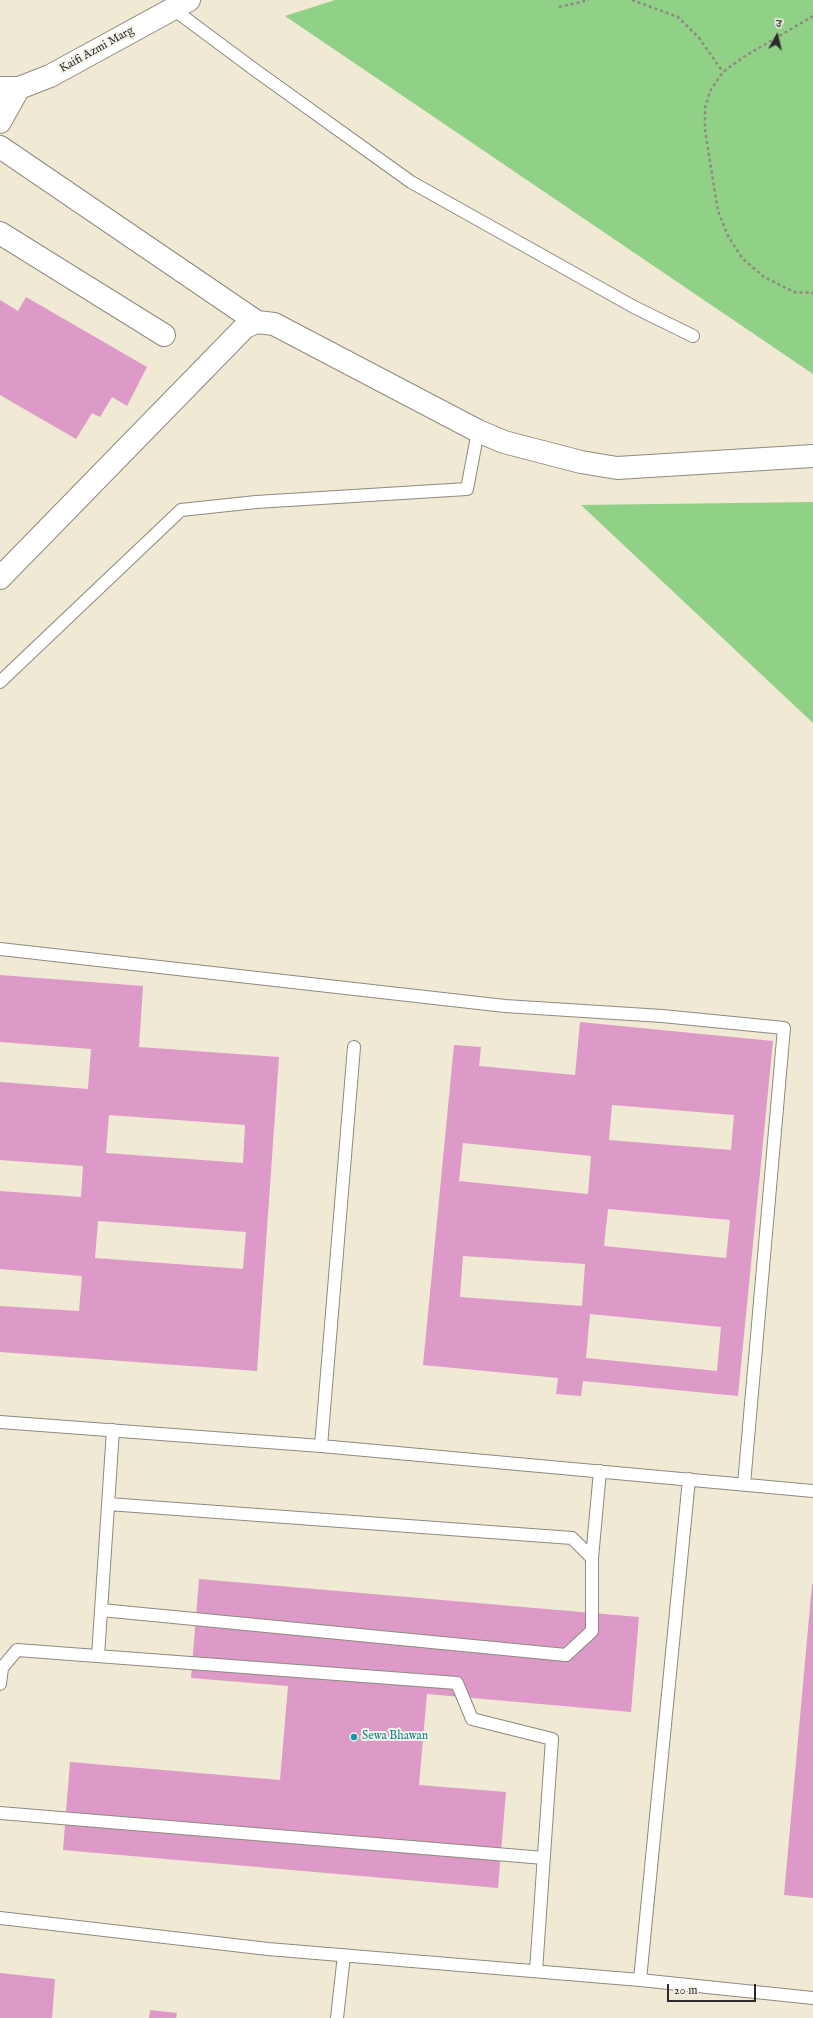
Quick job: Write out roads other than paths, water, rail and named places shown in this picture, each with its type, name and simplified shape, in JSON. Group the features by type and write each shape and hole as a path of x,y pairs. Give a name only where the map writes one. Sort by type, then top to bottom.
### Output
{"street":[{"name":"Kaifi Azmi Marg","path":"10,88 50,76 177,3"},
{"path":"0,122 10,88"},
{"path":"0,147 257,322 274,324 478,431 504,442 581,462 617,468 813,456"},
{"path":"0,233 164,336"},
{"path":"0,578 245,327 257,322"}],"lane":[{"path":"177,3 411,182 634,307 693,336"},
{"path":"0,682 181,510 256,502 467,489 478,431"},
{"path":"0,949 506,1006 662,1016 784,1028 744,1484"},
{"path":"321,1446 354,1047"},
{"path":"0,1422 321,1446 813,1491"},
{"path":"98,1656 113,1430"},
{"path":"101,1610 566,1655 592,1631 592,1558 600,1471"},
{"path":"640,1980 689,1479"},
{"path":"108,1504 572,1538 592,1558"},
{"path":"0,1684 2,1668 17,1650 457,1684 472,1720 552,1739 536,1971"},
{"path":"0,1813 544,1858"},
{"path":"0,1918 268,1949 640,1980 813,1998"},
{"path":"337,2018 344,1955"}],"place":[{"name":"Sewa Bhawan","path":"354,1737"}]}
